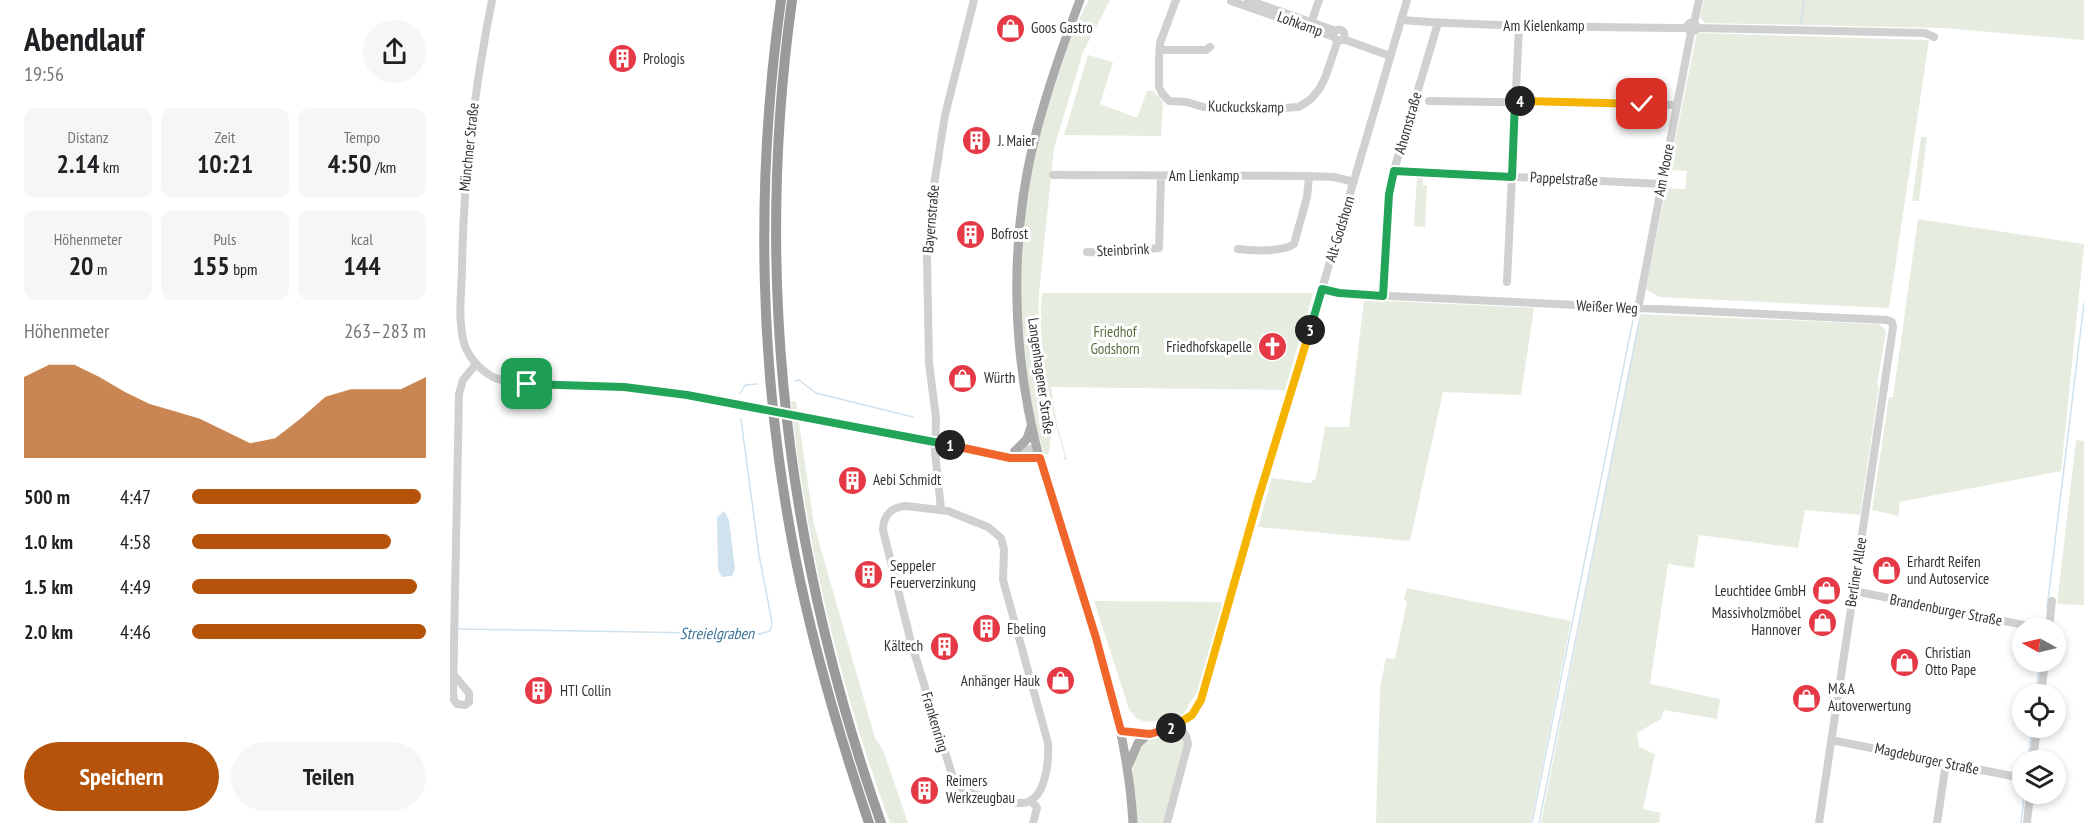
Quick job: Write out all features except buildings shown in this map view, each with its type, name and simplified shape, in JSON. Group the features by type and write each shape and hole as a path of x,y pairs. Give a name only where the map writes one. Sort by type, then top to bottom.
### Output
{"highway":[{"path":"781,0 772,76 765,192 766,305 773,406 787,512 811,629 838,731 869,823"},
{"path":"792,0 782,98 777,192 778,316 786,421 798,509 822,627 860,764 881,823"}],"main road":[{"name":"Langenhagener Straße","path":"1080,0 1037,129 1020,230 1016,303 1021,363 1037,448 1096,638 1121,731 1133,823"},
{"path":"1015,451 1027,439 1032,424"},
{"path":"1121,731 1147,736"},
{"path":"1123,742 1147,736"},
{"path":"1127,768 1138,743 1147,736"}],"street":[{"name":"Münchner Straße","path":"476,364 464,344 462,332 463,210 470,128 492,0"},
{"name":"Bayernstraße","path":"936,442 927,311 927,257 931,204 945,115 974,0"},
{"name":"Kuckuckskamp","path":"1176,0 1160,50 1159,87 1169,101 1187,102 1203,107 1299,107 1320,88 1339,36"},
{"name":"Lohkamp","path":"1226,0 1310,25"},
{"name":"Lohkamp","path":"1248,0 1339,36 1391,53"},
{"path":"1310,25 1319,0"},
{"name":"Alt-Godshorn","path":"1147,736 1178,725 1192,715 1201,700 1259,496 1407,0"},
{"name":"Am Moore","path":"1638,309 1699,0"},
{"name":"Am Kielenkamp","path":"1401,20 1519,27 1550,25 1926,33 1934,37"},
{"name":"Ahornstraße","path":"1383,296 1389,194 1438,22"},
{"path":"1507,282 1519,27"},
{"path":"1160,50 1206,50 1210,47"},
{"path":"1429,101 1677,105"},
{"name":"Pappelstraße","path":"1394,171 1662,184"},
{"name":"Am Lienkamp","path":"1053,175 1334,177 1354,182"},
{"name":"Steinbrink","path":"1087,252 1159,249 1161,177"},
{"path":"1238,249 1250,251 1288,248 1294,244 1310,177"},
{"name":"Weißer Weg","path":"1322,289 1339,293 1383,296 1892,322"},
{"name":"Berliner Allee","path":"1819,823 1892,322"},
{"path":"454,675 460,386 476,364 493,377 513,382 624,387 687,395 1000,454 1010,458 1040,458"},
{"path":"936,442 941,509"},
{"path":"1000,454 1037,448"},
{"name":"Frankenring","path":"900,507 941,509 988,527 998,534 1003,543 1003,580 1048,742 1042,786 1035,798 1031,800 1019,803 970,794 957,785 939,736 885,538 884,520 888,513 900,507"},
{"name":"Brandenburger Straße","path":"1854,591 2012,623"},
{"path":"2050,618 2052,601"},
{"path":"1167,823 1188,744 1186,736 1178,725"},
{"name":"Magdeburger Straße","path":"1831,740 2012,776"},
{"path":"1937,823 1946,763"},
{"path":"1031,800 1037,808 1034,823"},
{"path":"2026,823 2029,804"}],"green space":[{"path":"1089,0 1110,0 1083,52 1054,148 1039,293 1038,330 1052,429 1047,455 1044,453 1033,414 1026,374 1021,334 1020,252 1030,171 1039,132 1071,39"},
{"path":"1704,0 2084,0 2084,40 1944,28 1705,23 1700,17"},
{"path":"1697,33 1929,40 1889,308 1659,297 1646,289 1666,188 1685,189 1687,171 1669,170"},
{"path":"1088,55 1113,62 1100,104 1137,118 1147,91 1153,91 1163,101 1161,136 1064,135"},
{"path":"1921,137 1927,137 1919,201 1912,201"},
{"path":"1417,177 1423,178 1423,185 1427,185 1425,227 1414,226"},
{"path":"1918,219 2084,244 2084,246 2061,471 1899,502 1899,516 1872,510 1889,397 1893,397"},
{"name":"Friedhof Godshorn","path":"1042,293 1313,293 1285,390 1051,387 1057,425 1067,459 1063,461 1065,456 1049,396 1043,355"},
{"path":"1364,300 1534,308 1521,395 1443,392 1410,541 1258,527 1272,478 1310,483 1316,478 1325,427 1349,427"},
{"path":"1640,314 1878,324 1884,328 1886,332 1860,515 1805,510 1798,548 1699,535 1694,568 1668,564 1650,684 1720,699 1717,719 1664,710 1661,719 1637,733 1639,747 1655,754 1643,809 1661,813 1659,823 1541,823"},
{"path":"791,401 796,402 814,525 875,738 883,750 908,823 890,823 841,668 827,615 806,509"},
{"path":"2076,440 2084,441 2084,605 2057,604"},
{"path":"1407,588 1571,621 1531,823 1376,823 1380,688 1386,658 1395,659 1407,602 1404,599"},
{"path":"1094,601 1226,602 1204,680 1182,716 1175,719 1145,722 1136,718 1129,709"},
{"path":"1176,733 1182,736 1185,746 1164,823 1137,823 1133,764 1137,753 1144,744 1157,737"}],"water":[{"path":"724,511 729,520 735,569 732,576 722,577 718,570 717,518"}],"waterway":[{"path":"1801,24 1804,0"},
{"path":"2047,608 2084,303"},
{"path":"1532,823 1633,320"},
{"path":"1539,823 1639,322"},
{"name":"Streielgraben","path":"795,381 799,380 816,393 913,417"},
{"name":"Streielgraben","path":"740,394 745,385 757,384"},
{"name":"Streielgraben","path":"458,629 759,634 770,631 772,622 759,555 741,419"},
{"path":"2037,684 2039,672"},
{"path":"2029,750 2031,738"},
{"path":"2021,823 2023,804"}],"place":[{"name":"Goos Gastro","path":"1010,28"},
{"name":"Prologis","path":"622,59"},
{"name":"J. Maier","path":"977,141"},
{"name":"Bofrost","path":"970,234"},
{"name":"Friedhofskapelle","path":"1273,347"},
{"name":"Würth","path":"963,378"},
{"name":"Aebi Schmidt","path":"852,480"},
{"name":"Erhardt Reifen und Autoservice","path":"1886,571"},
{"name":"Seppeler Feuerverzinkung","path":"869,575"},
{"name":"Leuchtidee GmbH","path":"1827,591"},
{"name":"Massivholzmöbel Hannover","path":"1822,622"},
{"name":"Ebeling","path":"986,629"},
{"name":"Kältech","path":"944,646"},
{"name":"Christian Otto Pape","path":"1904,662"},
{"name":"Anhänger Hauk","path":"1061,681"},
{"name":"HTI Collin","path":"539,691"},
{"name":"M&A Autoverwertung","path":"1807,698"},
{"name":"Reimers Werkzeugbau","path":"925,790"}],"route":[{"path":"527,384 624,387 687,395 904,435 1010,458 1040,458 1096,638 1121,731 1150,734 1163,731 1178,725 1192,715 1201,700 1256,514 1259,496 1322,289 1339,293 1383,296 1389,187 1394,171 1512,177 1515,101 1642,104"}]}
